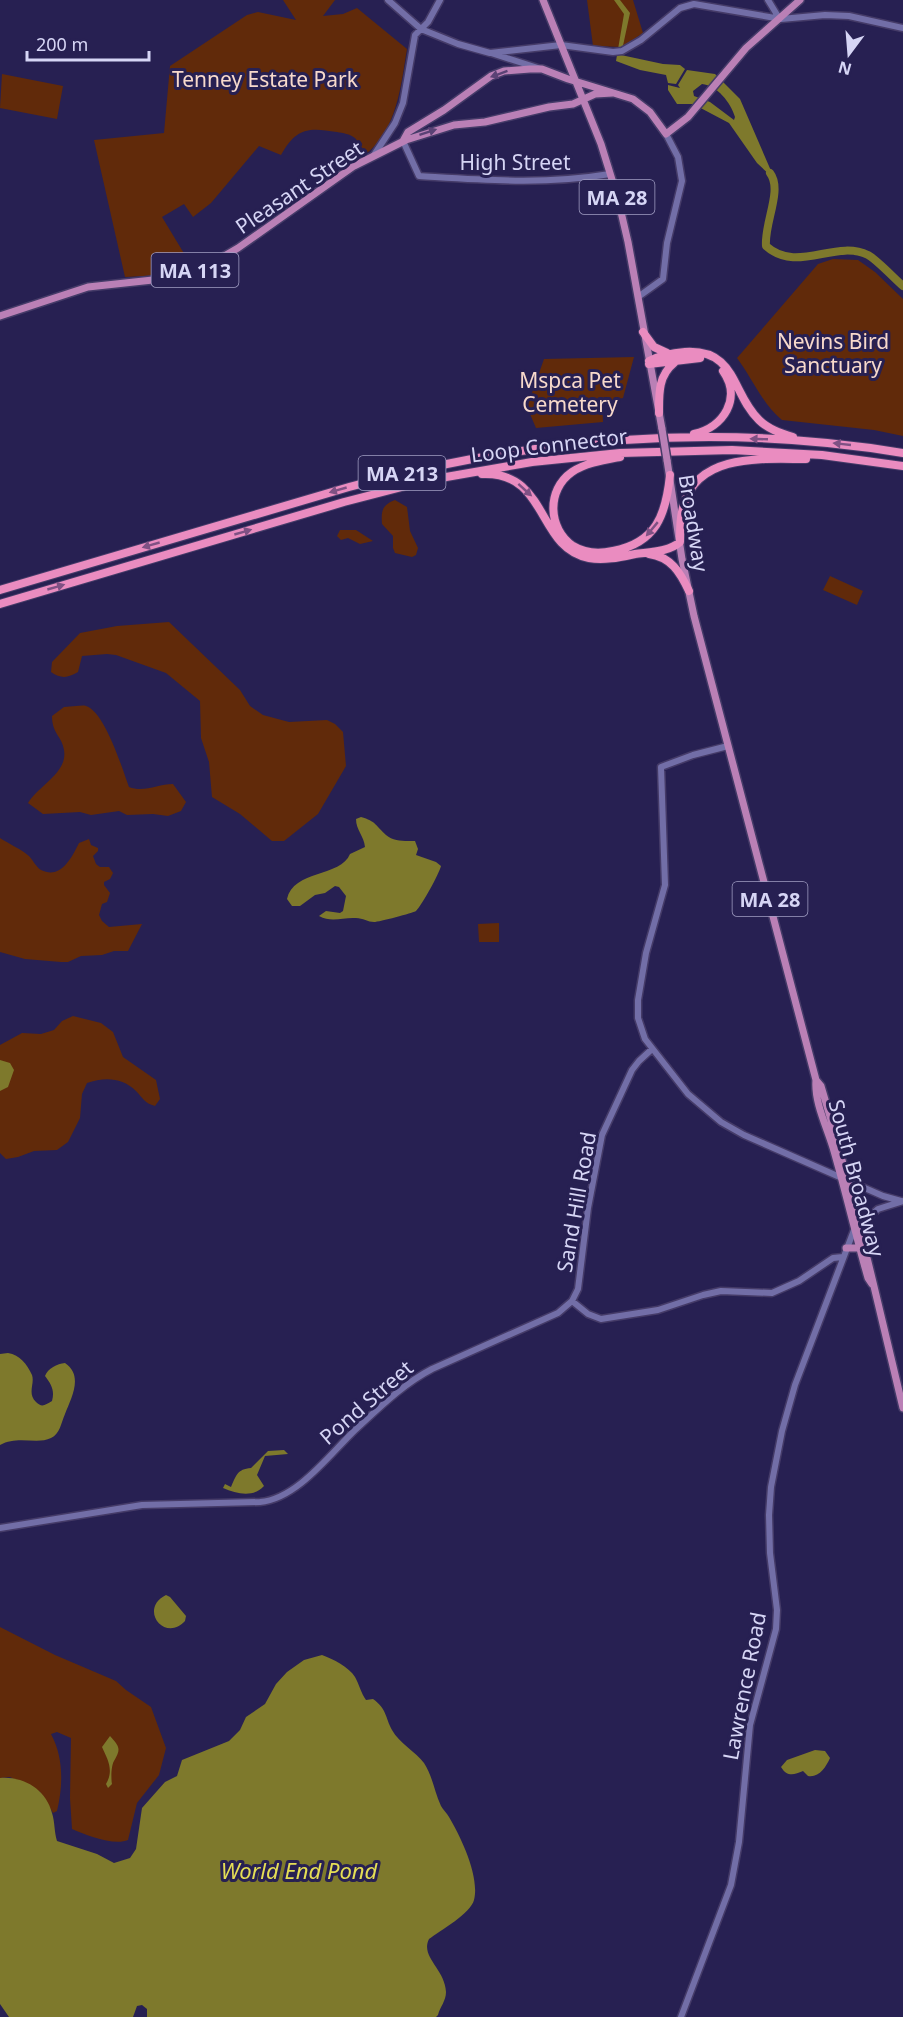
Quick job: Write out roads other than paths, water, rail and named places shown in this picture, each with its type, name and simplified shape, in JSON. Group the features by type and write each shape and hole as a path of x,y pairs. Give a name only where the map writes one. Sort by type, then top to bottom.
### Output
{"highway":[{"path":"644,332 654,347 672,353"},
{"path":"649,363 662,355 672,353 699,352 717,358 728,369 752,411 762,422 771,429 818,442"},
{"path":"649,363 676,362 697,357 707,359 717,365 726,375 731,395 729,407 721,421 706,430 694,434 651,438"},
{"path":"659,413 661,381 667,370 676,362"},
{"name":"Loop Connector","path":"0,590 387,476 500,453 584,442 723,437 818,442 903,453"},
{"path":"670,475 663,514 653,530 636,544 614,551 590,553 568,542 556,525 553,508 555,495 563,480 573,472 614,458 676,451"},
{"name":"Loop Connector","path":"0,604 344,502 429,480 542,461 610,454 751,451 903,465"},
{"path":"429,480 482,474 505,477 519,484 531,495 557,538 574,553 595,559 666,549 680,542 683,508 687,496 699,479 716,468 735,462 765,459 867,460"},
{"path":"638,554 656,555 670,562 680,573 688,591"}],"main road":[{"name":"Broadway","path":"543,0 583,98 610,174 628,245 670,475 688,591 809,1054"},
{"path":"666,134 697,107 746,48 800,0"},
{"path":"562,77 570,68"},
{"name":"MA 113","path":"403,141 408,132 492,76 517,69 542,69 638,102 650,112 666,134"},
{"path":"583,98 598,89"},
{"name":"MA 113","path":"583,98 595,94 613,93"},
{"name":"Pleasant Street","path":"0,316 88,287 162,279 209,265 238,248 301,202 374,154 403,141 454,125 485,122 549,107 573,104 583,98"},
{"path":"658,124 671,126 680,124"},
{"name":"South Broadway","path":"809,1054 820,1104 870,1264 872,1284 903,1408"},
{"name":"South Broadway","path":"857,1227 859,1248 872,1284"},
{"path":"846,1248 859,1248"}],"street":[{"path":"387,0 407,19 421,28 458,44 542,69"},
{"path":"374,154 395,123 403,103 415,35 428,22 440,0"},
{"path":"768,0 779,18"},
{"path":"490,53 561,45 613,52 622,51 641,40 680,8 694,4 779,18 849,16 903,28"},
{"path":"638,297 663,279 667,243 682,181 678,157 666,134"},
{"name":"High Street","path":"403,141 419,176 534,182 610,174"},
{"path":"728,746 693,755 661,767 665,885 646,953 637,1006 640,1028 652,1049 688,1094 721,1122 744,1135 877,1194 903,1201"},
{"name":"Sand Hill Road","path":"572,1301 578,1288 588,1208 602,1136 634,1067 652,1049"},
{"path":"877,1194 880,1203 878,1209"},
{"path":"857,1227 878,1209 903,1201"},
{"name":"Lawrence Road","path":"681,2017 731,1885 739,1842 750,1725 776,1629 777,1610 770,1553 769,1515 778,1448 795,1385 846,1248 857,1227"},
{"path":"572,1301 588,1314 600,1319 658,1310 703,1294 721,1291 772,1293 799,1281 835,1257 843,1257"},
{"name":"Pond Street","path":"0,1528 135,1506 260,1502 278,1498 302,1482 371,1415 415,1378 546,1320 572,1301"}],"water":[{"path":"614,0 620,0 630,13 621,55 663,64 680,65 685,69 676,84 668,83 666,75 640,70 616,61 624,14"},
{"path":"687,70 715,74 740,99 775,180 757,163 729,123 693,104 677,104 668,90 668,85 680,88 678,85","holes":["702,84 718,91 727,101 735,117 734,120 710,102 694,96 693,91"]},
{"path":"361,817 373,822 392,839 415,841 418,849 416,855 441,866 419,908 409,914 374,922 359,918 333,919 319,916 326,911 340,913 343,911 346,896 339,887 335,886 325,893 315,895 300,906 292,906 287,899 291,890 298,883 337,867 350,854 365,847 356,823 356,819"},
{"path":"0,1060 10,1063 14,1070 8,1087 0,1091"},
{"path":"8,1353 20,1358 28,1367 33,1378 33,1399 40,1405 52,1401 52,1387 45,1376 46,1373 56,1365 65,1363 71,1368 75,1381 70,1401 58,1431 51,1438 40,1441 14,1441 0,1445 0,1354"},
{"path":"284,1450 288,1454 265,1456 257,1475 264,1486 260,1490 245,1494 223,1488 225,1484 231,1487 240,1472 251,1468 268,1451"},
{"path":"166,1595 186,1616 185,1621 177,1627 163,1626 157,1622 154,1615 154,1608 158,1601"},
{"name":"World End Pond","path":"322,1655 352,1673 366,1700 373,1699 381,1706 395,1735 424,1763 441,1806 454,1825 472,1869 475,1891 472,1905 461,1916 429,1939 427,1946 430,1958 445,1984 445,1998 438,2015 436,2017 147,2017 147,2009 142,2005 137,2006 133,2017 9,2017 0,2004 0,1778 25,1782 45,1797 53,1816 57,1841 97,1854 114,1863 130,1858 136,1849 142,1808 165,1782 177,1776 182,1760 229,1741 240,1730 246,1717 265,1704 276,1684 287,1672 304,1660"},
{"path":"110,1736 118,1746 118,1751 112,1766 112,1784 108,1788 106,1784 110,1774 109,1765 102,1747"},
{"path":"815,1750 825,1751 830,1758 819,1774 808,1776 803,1771 788,1774 781,1767 787,1760"}],"waterway":[{"path":"770,173 775,188 766,246 778,254 790,257 855,251 871,257 903,286"}],"park label":[{"name":"Tenney Estate Park","path":"265,79"},
{"name":"Nevins Bird Sanctuary","path":"833,353"},
{"name":"Mspca Pet Cemetery","path":"570,392"}]}
